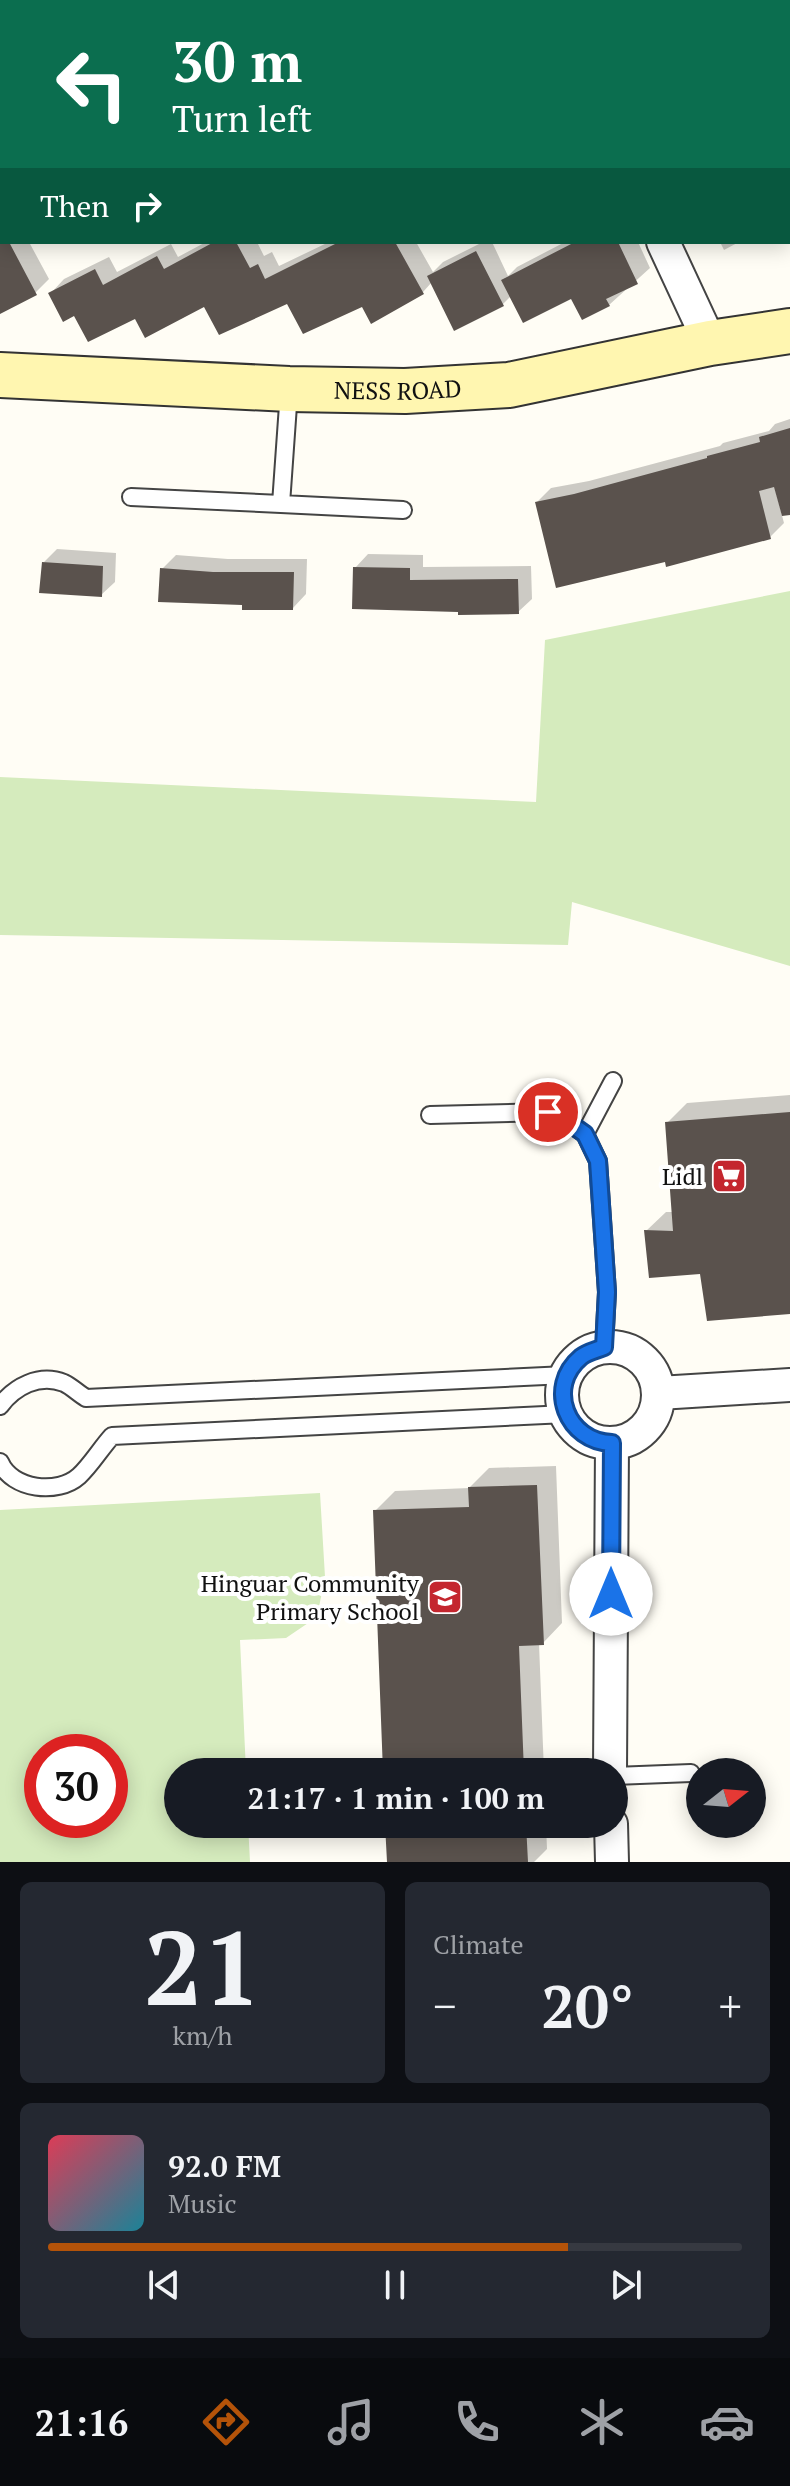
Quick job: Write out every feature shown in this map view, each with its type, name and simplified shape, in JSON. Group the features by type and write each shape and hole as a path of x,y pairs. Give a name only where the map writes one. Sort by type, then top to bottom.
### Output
{"main road":[{"name":"NESS ROAD","path":"0,375 289,389 405,391 509,385 710,343 790,331"}],"street":[{"path":"664,244 710,343"},
{"path":"604,1347 624,1349 643,1359 656,1380 659,1393 652,1420 640,1433 626,1441 602,1443 580,1434 566,1414 562,1393 566,1375 582,1355 604,1347"},
{"path":"659,1393 790,1385"},
{"path":"612,1443 612,1758"},
{"path":"611,1838 612,1862"}],"lane":[{"path":"281,504 289,389"},
{"path":"131,497 403,510"},
{"path":"585,1134 613,1081"},
{"path":"430,1115 548,1112 585,1134 598,1161 607,1292 604,1347"},
{"path":"0,1406 10,1392 36,1380 63,1383 86,1398 566,1375"},
{"path":"0,1462 25,1485 53,1488 78,1477 112,1436 566,1414"},
{"path":"628,1774 686,1773"}],"green space":[{"path":"790,591 790,966 572,902 568,945 0,935 0,777 536,802 545,640"},
{"path":"320,1493 325,1577 317,1617 286,1638 240,1640 245,1758 164,1758 164,1838 249,1838 250,1862 0,1862 0,1510"}],"building":[{"path":"0,244 10,244 37,295 0,314"},
{"path":"210,244 237,244 250,268 258,264 265,279 335,244 396,244 424,294 371,324 362,307 303,334 287,304 219,335 204,307 145,338 135,319 88,342 74,316 63,322 48,293 95,269 103,285 157,256 164,269"},
{"path":"571,244 619,244 638,284 606,299 610,306 582,320 571,299 523,323 501,280"},
{"path":"476,251 504,306 454,331 427,276"},
{"path":"790,428 790,515 782,516 774,487 759,491 771,539 666,567 665,562 556,588 535,502 707,458 760,442 759,437"},
{"path":"42,562 103,566 102,597 39,593"},
{"path":"353,567 410,568 410,580 518,579 519,614 458,615 458,612 352,609"},
{"path":"160,568 213,572 294,572 293,610 242,610 242,605 158,602"},
{"name":"Lidl","path":"790,1112 790,1314 707,1321 700,1274 649,1278 644,1230 673,1231 665,1122"},
{"path":"537,1485 544,1645 519,1646 523,1758 382,1758 373,1510 469,1507 468,1487"},
{"path":"386,1838 527,1838 528,1862 387,1862"}],"place":[{"name":"Lidl","path":"729,1176"},
{"name":"Hinguar Community Primary School","path":"445,1597"}],"route":[{"path":"548,1112 585,1134 598,1161 607,1330 604,1347 582,1355 566,1375 562,1393 566,1414 580,1434 602,1443 612,1443 611,1594"}]}
